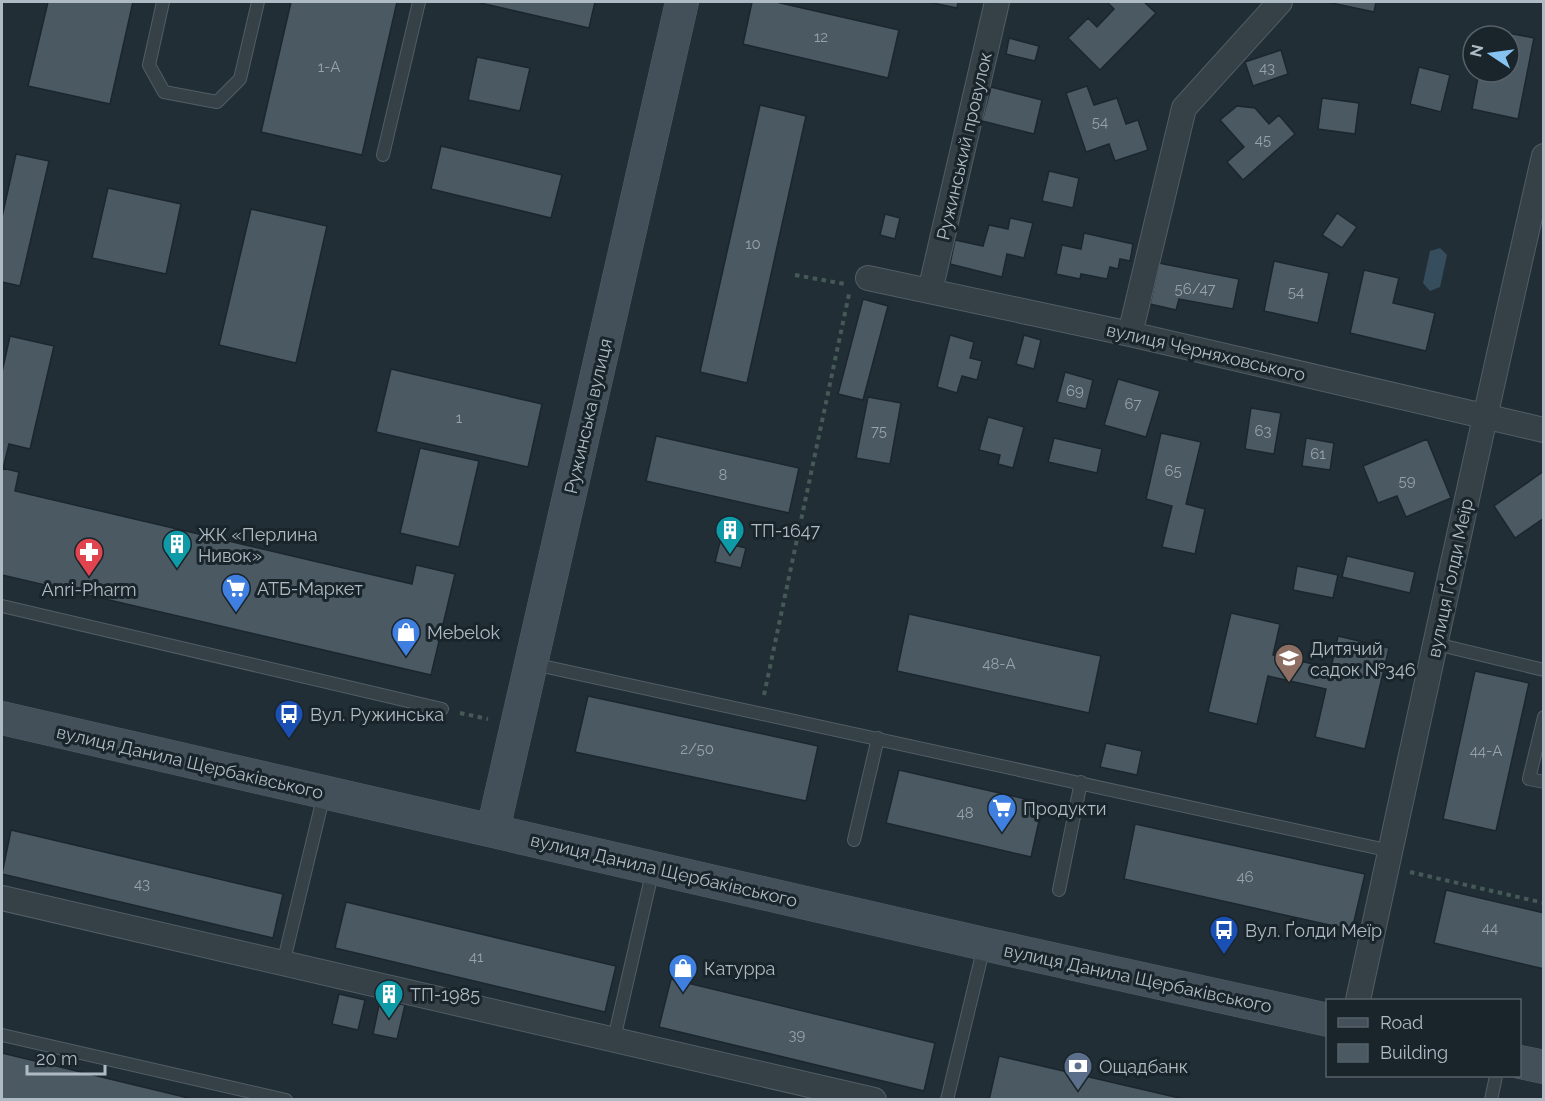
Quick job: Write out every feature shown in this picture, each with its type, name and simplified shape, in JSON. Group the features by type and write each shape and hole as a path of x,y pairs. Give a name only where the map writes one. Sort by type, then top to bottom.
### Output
{"main road":[{"name":"Ружинська вулиця","path":"493,830 682,2"},
{"name":"вулиця Данила Щербаківського","path":"2,718 984,944 1326,1020"},
{"path":"1521,1062 1544,1067"}],"street":[{"name":"Ружинський провулок","path":"930,291 997,2"},
{"path":"1130,334 1184,108 1280,2"},
{"name":"вулиця Ґолди Меїр","path":"1358,999 1483,416 1544,156"},
{"name":"вулиця Черняховського","path":"868,278 1130,334 1544,430"},
{"path":"2,898 874,1100"}],"lane":[{"path":"163,2 149,65 164,92 217,102 240,79 258,2"},
{"path":"383,155 419,2"},
{"path":"2,606 441,709"},
{"path":"1436,644 1544,670"},
{"path":"531,664 1082,782 1389,859"},
{"path":"1544,717 1529,779 1544,782"},
{"path":"854,840 878,738"},
{"path":"1059,890 1082,782"},
{"path":"283,964 324,792"},
{"path":"614,1039 653,868"},
{"path":"947,1100 984,944"},
{"path":"2,1035 286,1100"},
{"path":"1491,1100 1496,1077"}],"path":[{"path":"760,713 851,285 795,275"},
{"path":"441,709 489,719"},
{"path":"1389,859 1544,903"}],"water":[{"path":"1440,248 1447,255 1440,287 1430,291 1423,283 1430,251"}],"building":[{"path":"48,2 133,2 110,104 28,86"},
{"path":"291,2 397,2 362,155 261,132"},
{"path":"476,2 595,2 589,28"},
{"path":"752,2 776,2 899,30 888,78 743,44"},
{"path":"928,2 958,2 957,8"},
{"path":"1107,2 1144,2 1156,13 1100,70 1068,38 1088,18 1097,27 1114,9"},
{"path":"1327,2 1376,2 1374,12"},
{"path":"1521,35 1534,38 1518,119 1472,109 1477,84 1521,84"},
{"path":"1009,38 1039,46 1035,61 1006,54"},
{"path":"1281,50 1288,74 1253,86 1245,62"},
{"path":"477,57 530,68 520,111 468,100"},
{"path":"1419,67 1450,75 1441,112 1410,104"},
{"path":"1087,86 1094,105 1117,98 1126,124 1138,120 1148,150 1115,161 1109,144 1086,152 1066,93"},
{"path":"991,87 1042,100 1034,134 982,121"},
{"path":"1322,98 1359,103 1355,134 1318,129"},
{"path":"760,105 806,116 747,383 700,372"},
{"path":"1237,106 1255,108 1269,124 1279,115 1295,134 1243,180 1227,162 1244,147 1220,120"},
{"path":"441,146 562,175 551,218 431,189"},
{"path":"16,154 49,161 20,286 2,282 2,217"},
{"path":"1049,171 1079,178 1073,208 1042,201"},
{"path":"108,188 181,204 166,274 92,258"},
{"path":"251,209 327,226 296,363 219,345"},
{"path":"1337,213 1357,227 1342,248 1322,235"},
{"path":"885,214 900,218 895,239 880,235"},
{"path":"1010,218 1033,223 1024,258 1007,254 1002,277 950,264 955,240 983,246 989,225 1008,229"},
{"path":"1084,233 1133,244 1130,261 1120,259 1118,269 1110,267 1107,279 1081,274 1080,279 1056,274 1062,245 1081,249"},
{"path":"1274,261 1329,273 1318,323 1264,311"},
{"path":"1159,263 1239,279 1233,309 1179,299 1176,310 1150,304"},
{"path":"1364,270 1399,278 1393,303 1435,313 1426,351 1350,333"},
{"path":"863,299 888,306 863,400 838,394"},
{"path":"950,335 974,342 970,358 982,361 977,380 962,376 957,393 937,387"},
{"path":"1024,335 1041,340 1034,369 1016,364"},
{"path":"10,336 54,346 30,449 9,444 3,469 2,372"},
{"path":"391,369 542,404 528,467 376,432"},
{"path":"1065,372 1093,380 1086,409 1057,402"},
{"path":"1118,379 1160,391 1146,437 1104,425"},
{"path":"868,397 901,403 890,464 856,458"},
{"path":"1251,408 1281,413 1274,454 1245,449"},
{"path":"988,417 1024,427 1013,468 998,464 1000,455 979,450"},
{"path":"1161,433 1201,442 1186,504 1205,509 1195,554 1162,547 1172,506 1146,499"},
{"path":"656,436 799,468 789,513 646,481"},
{"path":"1054,438 1102,449 1097,473 1048,462"},
{"path":"1306,438 1334,443 1330,470 1302,466"},
{"path":"1427,439 1451,498 1406,517 1397,496 1378,503 1363,466"},
{"path":"420,448 479,461 459,547 400,533"},
{"name":"ЖК «Перлина Нивок»","path":"2,468 19,472 15,491 412,584 416,565 455,574 431,675 2,575"},
{"path":"1544,471 1544,518 1515,538 1494,506"},
{"name":"ТП-1647","path":"720,542 746,548 741,568 715,562"},
{"path":"1347,556 1415,572 1410,593 1342,577"},
{"path":"1297,566 1338,575 1333,598 1293,590"},
{"path":"1231,613 1280,624 1273,655 1331,668 1338,636 1389,648 1365,749 1315,737 1326,689 1268,676 1257,724 1208,712"},
{"path":"909,614 1101,656 1089,713 897,671"},
{"path":"1475,671 1529,683 1496,831 1443,819"},
{"path":"588,696 818,746 806,801 575,752"},
{"path":"1106,743 1142,751 1137,775 1100,767"},
{"path":"899,770 1043,803 1031,857 886,823"},
{"path":"1135,824 1365,874 1352,930 1124,879"},
{"path":"11,830 283,894 273,938 2,874"},
{"path":"1446,890 1544,913 1544,969 1434,943"},
{"path":"346,902 616,966 605,1012 335,948"},
{"path":"671,979 935,1043 924,1091 659,1027"},
{"path":"339,994 365,1000 358,1030 332,1024"},
{"name":"ТП-1985","path":"380,1000 405,1005 397,1039 373,1034"},
{"path":"2,1053 197,1100 2,1100"},
{"path":"999,1056 1188,1100 989,1100"}],"place":[{"name":"ТП-1647","path":"730,556"},
{"name":"ЖК «Перлина Нивок»","path":"177,570"},
{"name":"Anri-Pharm","path":"89,578"},
{"name":"АТБ-Маркет","path":"236,614"},
{"name":"Mebelok","path":"406,658"},
{"name":"Дитячий садок №346","path":"1289,684"},
{"name":"Вул. Ружинська","path":"289,740"},
{"name":"Продукти","path":"1002,834"},
{"name":"Вул. Ґолди Меїр","path":"1224,956"},
{"name":"Катурра","path":"683,994"},
{"name":"ТП-1985","path":"389,1020"},
{"name":"Ощадбанк","path":"1078,1092"}]}
